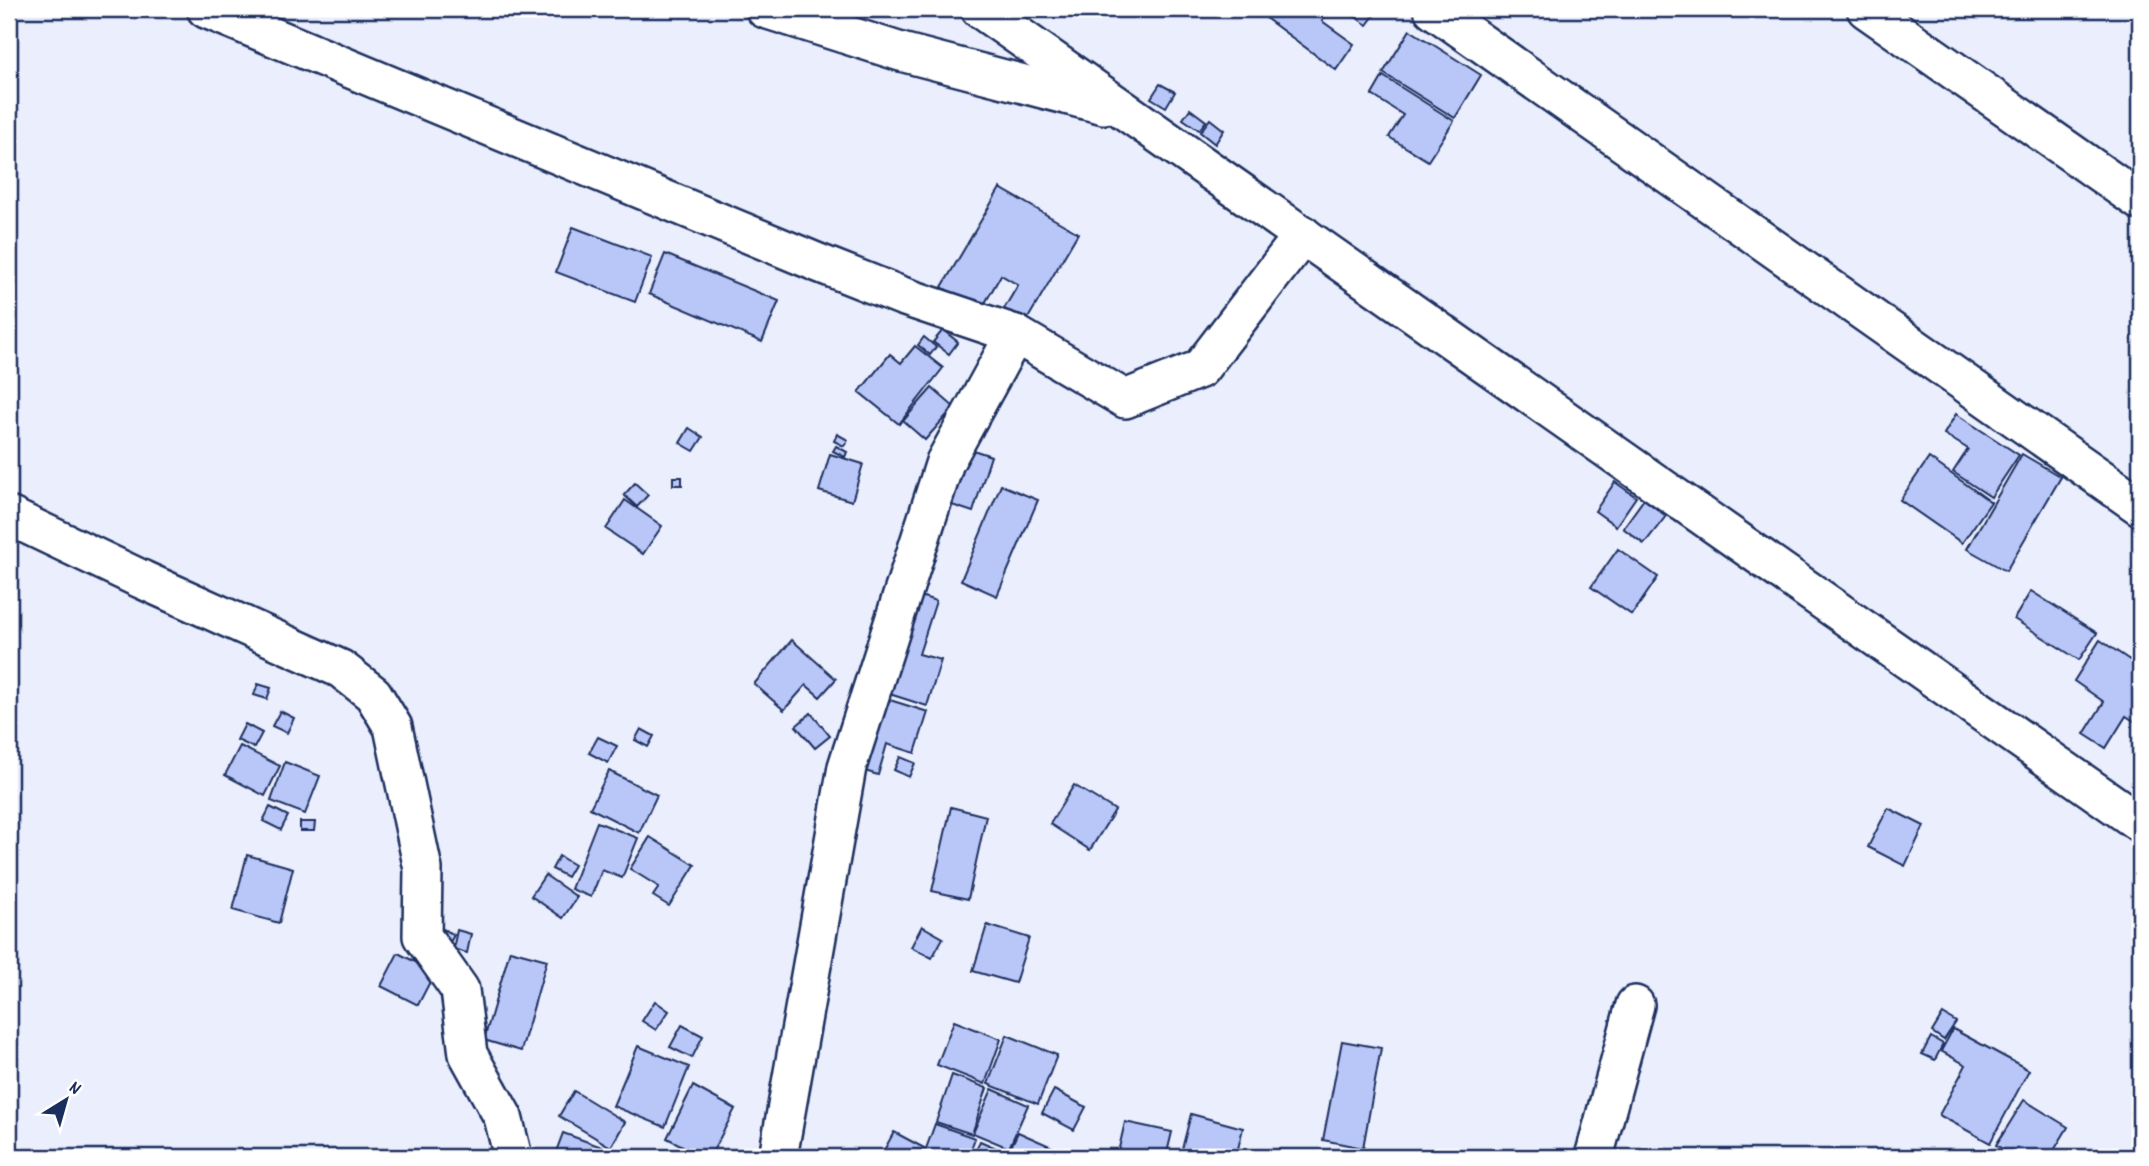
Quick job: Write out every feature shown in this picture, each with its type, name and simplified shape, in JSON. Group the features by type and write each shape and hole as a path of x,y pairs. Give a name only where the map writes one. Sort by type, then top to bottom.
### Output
{"street":[{"path":"206,9 816,262 902,296 1015,334 1125,399 1200,369 1303,235"},
{"path":"765,9 901,52 1126,111"},
{"path":"980,9 2140,823"},
{"path":"1433,9 2140,506"},
{"path":"1866,9 2140,201"},
{"path":"778,1157 847,767 945,462 1015,334"},
{"path":"9,516 341,669 373,694 393,727 423,869 422,936 460,990 468,1054 503,1117 513,1157"},
{"path":"1594,1157 1635,1005"}],"building":[{"path":"1274,9 1331,9 1322,21 1354,44 1336,70 1267,19"},
{"path":"1344,9 1379,9 1367,25"},
{"path":"1410,30 1481,75 1455,118 1383,73"},
{"path":"1383,76 1454,121 1428,161 1389,137 1403,115 1372,95"},
{"path":"1160,84 1175,92 1166,107 1151,98"},
{"path":"1190,109 1206,121 1199,130 1183,119"},
{"path":"1210,119 1224,130 1215,144 1200,132"},
{"path":"1000,188 1078,233 1020,332 998,319 1018,285 1001,275 981,310 942,287"},
{"path":"573,227 652,257 635,302 556,272"},
{"path":"665,254 779,301 762,342 649,294"},
{"path":"943,330 958,342 949,354 933,342"},
{"path":"924,337 936,347 930,355 918,345"},
{"path":"915,346 943,368 899,424 859,392 890,354 901,363"},
{"path":"932,388 954,407 925,440 903,421"},
{"path":"1956,414 2019,455 1991,497 1953,472 1968,449 1944,434"},
{"path":"689,428 703,437 694,451 680,443"},
{"path":"837,434 848,440 844,446 834,441"},
{"path":"958,445 991,456 973,512 940,501"},
{"path":"836,446 847,452 845,457 833,451"},
{"path":"830,454 863,464 852,501 819,491"},
{"path":"2022,454 2061,477 2006,571 1967,549"},
{"path":"1929,458 1991,502 1962,543 1900,500"},
{"path":"673,477 682,477 682,485 673,485"},
{"path":"1615,482 1636,497 1616,526 1595,511"},
{"path":"635,483 648,495 637,507 624,495"},
{"path":"1001,485 1038,500 997,596 961,580"},
{"path":"1644,499 1666,516 1644,544 1623,528"},
{"path":"625,500 662,526 643,554 606,529"},
{"path":"1618,549 1658,577 1632,615 1591,587"},
{"path":"2031,591 2097,633 2079,660 2014,619"},
{"path":"907,592 936,601 919,654 941,660 927,706 877,690"},
{"path":"792,640 836,679 820,697 806,685 784,710 754,684"},
{"path":"2100,640 2140,667 2140,725 2126,716 2106,748 2084,734 2104,702 2074,681"},
{"path":"258,684 271,688 267,699 254,695"},
{"path":"877,696 928,712 915,753 887,744 878,775 855,768"},
{"path":"280,711 294,718 287,733 272,726"},
{"path":"811,713 830,736 815,748 796,726"},
{"path":"245,724 262,733 254,748 237,740"},
{"path":"641,729 654,736 648,747 635,740"},
{"path":"598,737 617,746 608,763 589,753"},
{"path":"240,746 280,766 265,796 225,775"},
{"path":"900,757 915,763 909,777 894,770"},
{"path":"285,762 320,776 305,814 271,801"},
{"path":"609,771 657,795 639,833 590,808"},
{"path":"1074,785 1115,810 1090,850 1050,824"},
{"path":"270,807 288,816 281,830 263,821"},
{"path":"951,807 986,816 968,899 932,891"},
{"path":"1888,808 1924,826 1905,866 1868,847"},
{"path":"300,822 315,822 314,831 300,831"},
{"path":"597,822 638,838 622,878 602,870 591,897 571,889"},
{"path":"650,837 695,865 669,906 653,896 659,887 630,869"},
{"path":"247,855 293,868 279,923 233,910"},
{"path":"559,856 574,865 567,877 552,869"},
{"path":"545,875 577,897 563,918 531,896"},
{"path":"987,925 1029,938 1015,983 973,971"},
{"path":"922,926 943,938 932,958 911,947"},
{"path":"441,928 454,935 447,948 434,941"},
{"path":"457,930 471,934 467,953 453,949"},
{"path":"510,950 547,960 521,1051 484,1040"},
{"path":"398,953 435,972 418,1005 381,986"},
{"path":"655,1001 669,1011 656,1030 642,1021"},
{"path":"1943,1014 1956,1022 1944,1040 1932,1032"},
{"path":"954,1021 1001,1039 985,1084 937,1065"},
{"path":"682,1025 703,1036 692,1058 670,1047"},
{"path":"1953,1029 2029,1070 1990,1143 1939,1115 1966,1065 1941,1051"},
{"path":"1007,1035 1057,1055 1038,1104 988,1084"},
{"path":"1931,1037 1943,1044 1935,1060 1922,1054"},
{"path":"1342,1041 1381,1048 1363,1148 1323,1140"},
{"path":"638,1046 689,1067 665,1127 613,1106"},
{"path":"952,1075 987,1088 972,1134 936,1122"},
{"path":"693,1086 735,1109 710,1157 704,1157 667,1138"},
{"path":"992,1089 1028,1105 1009,1148 973,1133"},
{"path":"1054,1090 1086,1107 1074,1130 1042,1113"},
{"path":"574,1091 625,1122 611,1147 559,1116"},
{"path":"2024,1100 2068,1127 2050,1157 2016,1157 1996,1145"},
{"path":"1191,1114 1243,1128 1236,1157 1180,1157"},
{"path":"1125,1122 1172,1132 1166,1157 1117,1157"},
{"path":"935,1124 975,1138 968,1157 923,1157"},
{"path":"894,1132 924,1148 919,1157 893,1157 883,1152"},
{"path":"1018,1132 1052,1147 1047,1157 1027,1157 1010,1149"},
{"path":"563,1133 616,1152 614,1157 554,1157"},
{"path":"980,1141 1017,1157 973,1157"},
{"path":"1055,1148 1069,1157 1050,1157"}]}
